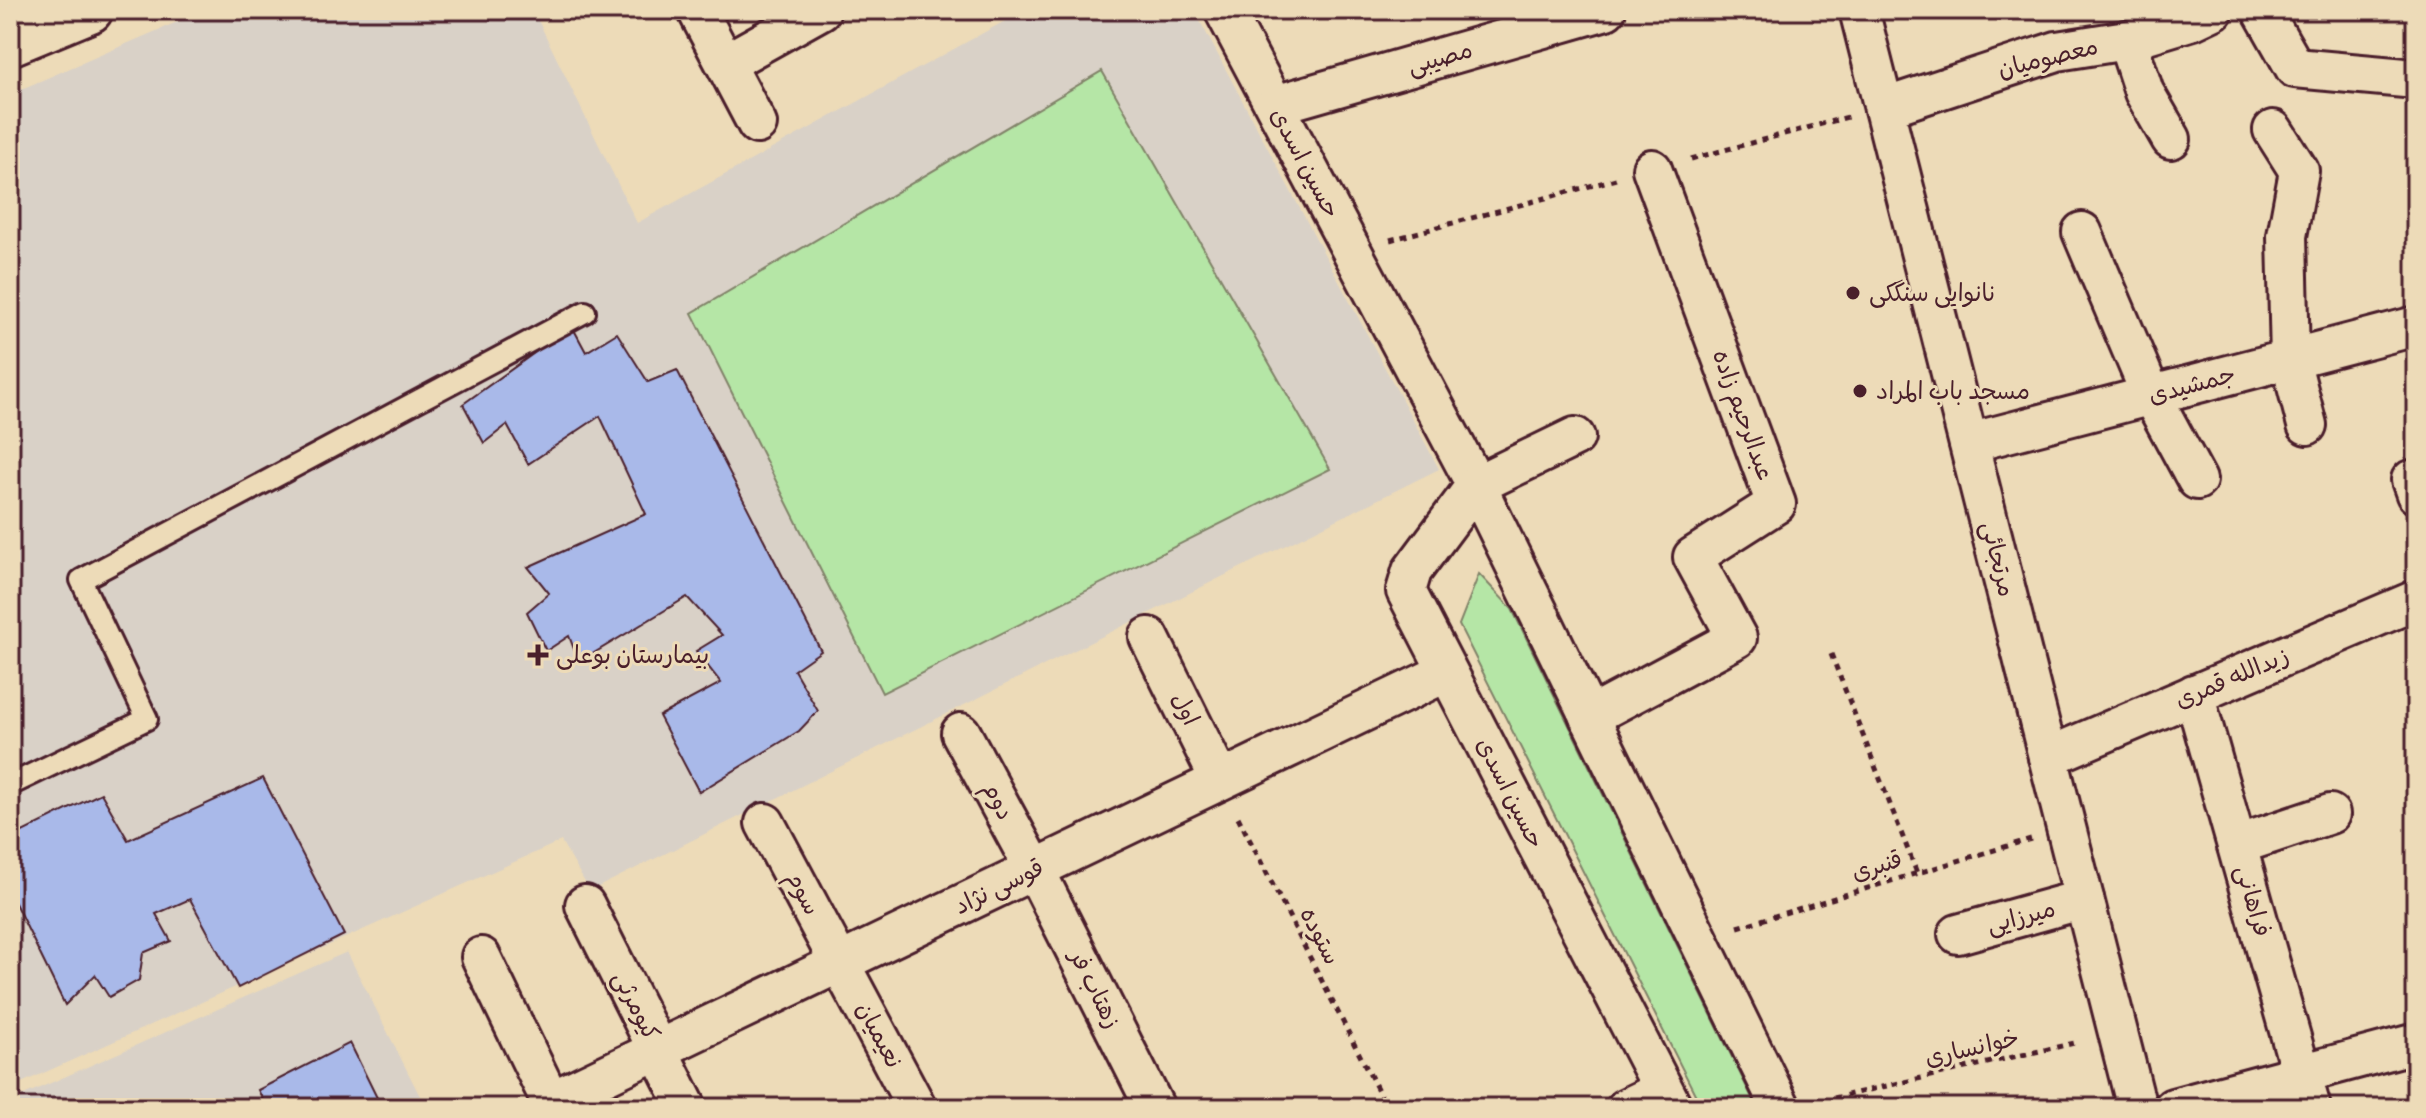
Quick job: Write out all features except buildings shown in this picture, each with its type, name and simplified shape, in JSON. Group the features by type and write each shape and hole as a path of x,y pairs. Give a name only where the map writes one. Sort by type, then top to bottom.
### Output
{"main road":[{"path":"10,43 90,10"}],"street":[{"path":"697,10 757,124"},
{"path":"727,66 742,54 821,10"},
{"name":"حسین اسدی","path":"1224,10 1476,485 1781,1108"},
{"name":"مصیبی","path":"1275,105 1606,10"},
{"name":"مرتجائی","path":"1859,10 2137,1108"},
{"name":"معصومیان","path":"1884,108 2057,51 2127,40 2193,20 2214,10"},
{"path":"2262,10 2295,68 2416,79"},
{"path":"2127,40 2144,92 2171,139"},
{"path":"2273,130 2299,171 2287,236 2290,359 2307,425"},
{"name":"عبدالرحیم زاده","path":"1589,717 1737,638 1693,557 1776,504 1652,169"},
{"path":"2082,232 2151,395 2197,480"},
{"name":"جمشیدی","path":"1969,443 2416,326"},
{"path":"1476,485 1575,437"},
{"name":"حسین اسدی","path":"1476,485 1412,571 1406,591 1668,1099"},
{"name":"زیدالله قمری","path":"2048,757 2416,600"},
{"name":"اول","path":"1149,637 1220,780"},
{"name":"قوسی نژاد","path":"553,1105 658,1050 1447,672"},
{"name":"فراهانی","path":"2194,694 2306,1091"},
{"name":"دوم","path":"961,733 1035,870"},
{"path":"2237,845 2330,814"},
{"name":"سوم","path":"765,823 840,963"},
{"name":"زهتاب فر","path":"1035,870 1155,1108"},
{"name":"میرزایی","path":"1958,934 2084,899"},
{"name":"کیومرثی","path":"585,905 687,1108"},
{"path":"481,957 553,1105"},
{"name":"نعیمیان","path":"840,963 917,1108"},
{"path":"2173,1108 2306,1091 2416,1043"},
{"path":"1626,1108 1668,1099"}],"lane":[{"path":"10,785 147,719 81,580 585,312"}],"path":[{"path":"1831,654 1917,873"},
{"name":"ستوده","path":"1220,780 1387,1108"},
{"name":"قنبری","path":"1699,939 2066,828"},
{"name":"خوانساری","path":"1834,1098 2118,1033"}],"shaded area":[{"name":"بیمارستان بوعلی","path":"205,10 533,10 637,223 1025,10 1194,10 1439,469 590,891 561,841 10,1088 10,94"},
{"path":"347,952 426,1108 10,1108 10,1101"}],"green space":[{"path":"1102,71 1330,469 882,693 692,313"},
{"path":"1479,574 1512,609 1757,1108 1702,1108 1459,625"}],"place":[{"name":"نانوایی سنگکی","path":"1853,293"},
{"name":"مسجد باب المراد","path":"1860,391"},
{"name":"بیمارستان بوعلی","path":"538,655"}]}
